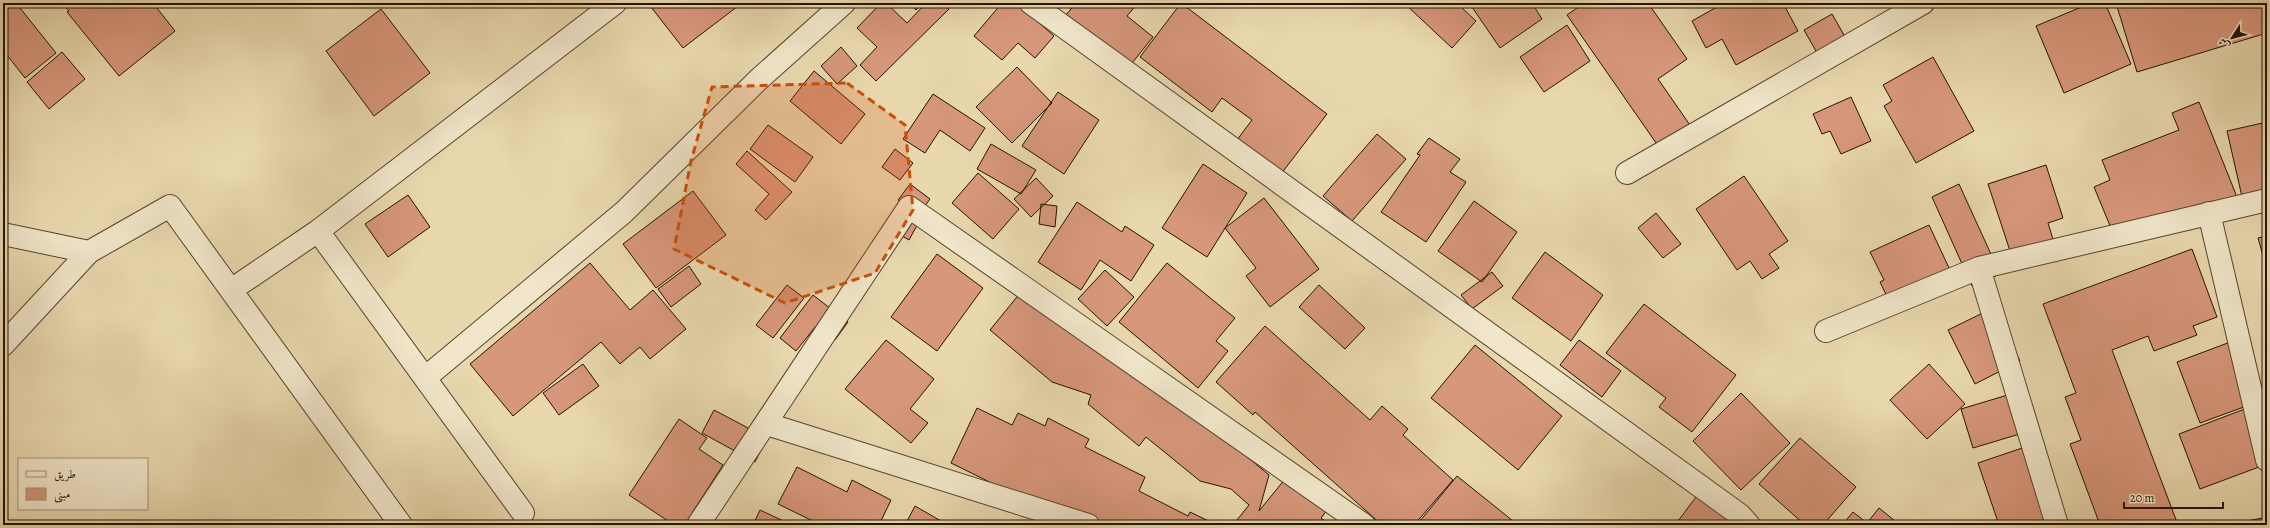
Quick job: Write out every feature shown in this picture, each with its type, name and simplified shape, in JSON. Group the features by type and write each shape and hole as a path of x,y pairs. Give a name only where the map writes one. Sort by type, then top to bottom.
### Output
{"street":[{"path":"230,290 318,232 615,3"},
{"path":"425,378 624,212 758,80 844,3"},
{"path":"1031,3 1740,515 1749,525"},
{"path":"1628,172 1922,3"},
{"path":"1826,331 1979,268 2267,200"},
{"path":"3,345 89,252 170,206 401,525"},
{"path":"698,525 767,424 909,207 1364,525"},
{"path":"2209,213 2267,460"},
{"path":"318,232 523,513"},
{"path":"3,234 89,252"},
{"path":"1979,268 2057,525"},
{"path":"767,424 1088,525"}],"highlighted area":[{"path":"847,83 905,125 913,210 875,273 785,303 674,249 691,161 712,87"}],"building":[{"path":"3,3 16,3 56,53 25,78 3,50"},
{"path":"62,3 153,3 175,31 119,76 67,12 69,11"},
{"path":"656,3 742,3 683,48 651,7"},
{"path":"881,3 886,3 907,23 926,3 943,3 949,9 876,81 860,65 877,47 857,28"},
{"path":"909,3 923,3 916,10"},
{"path":"1002,3 1017,3 1054,36 1035,58 1018,43 1002,60 974,36"},
{"path":"1076,3 1138,3 1127,16 1153,37 1128,68 1065,16"},
{"path":"1181,3 1327,114 1281,174 1237,140 1252,120 1222,98 1212,112 1140,57"},
{"path":"1404,3 1466,3 1462,8 1476,21 1452,48"},
{"path":"1478,3 1532,3 1542,19 1500,48 1472,7"},
{"path":"1584,3 1648,3 1687,59 1658,79 1692,128 1661,150 1567,15"},
{"path":"1724,3 1783,3 1798,31 1736,65 1722,39 1706,48 1692,21"},
{"path":"2091,3 2105,3 2131,64 2064,93 2036,26"},
{"path":"2116,3 2267,3 2267,33 2137,72"},
{"path":"381,9 430,73 374,116 326,51"},
{"path":"1832,14 1848,42 1820,58 1804,30"},
{"path":"1567,25 1590,61 1544,92 1520,57"},
{"path":"841,47 857,66 837,84 821,66"},
{"path":"62,52 85,79 49,109 27,82"},
{"path":"1933,57 1974,131 1916,163 1884,106 1892,101 1883,85"},
{"path":"1017,67 1052,103 1012,143 976,107"},
{"path":"814,71 865,114 841,144 790,101"},
{"path":"1058,92 1099,120 1064,174 1022,146"},
{"path":"933,94 985,128 970,151 940,130 925,153 903,139"},
{"path":"1851,97 1871,141 1841,154 1830,131 1822,134 1813,114"},
{"path":"2199,102 2237,197 2118,245 2094,187 2110,180 2102,160 2179,130 2172,113"},
{"path":"2267,122 2267,196 2243,201 2227,131"},
{"path":"768,125 813,157 795,182 750,149"},
{"path":"1377,134 1406,159 1352,221 1323,196"},
{"path":"1429,138 1460,159 1450,172 1466,182 1426,242 1381,212 1420,155 1417,154"},
{"path":"991,144 1036,170 1021,194 977,169"},
{"path":"895,149 913,163 900,180 882,167"},
{"path":"747,151 792,192 766,220 755,210 769,194 736,164"},
{"path":"1203,164 1247,193 1207,257 1162,228"},
{"path":"2046,165 2063,218 2048,223 2055,246 2013,260 1988,184"},
{"path":"978,173 1019,209 993,239 952,203"},
{"path":"1744,176 1788,241 1769,254 1779,268 1762,279 1750,261 1737,270 1696,209"},
{"path":"1036,178 1053,196 1031,217 1014,199"},
{"path":"910,184 930,199 918,215 898,200"},
{"path":"1959,184 2000,274 1972,286 1932,197"},
{"path":"693,191 726,235 656,288 623,244"},
{"path":"408,195 430,227 388,257 365,224"},
{"path":"1264,198 1319,269 1270,307 1246,276 1256,268 1225,228"},
{"path":"1474,201 1517,232 1482,282 1438,251"},
{"path":"1077,202 1122,232 1125,226 1154,245 1131,281 1100,260 1081,290 1038,262"},
{"path":"1041,204 1057,206 1055,227 1039,224"},
{"path":"897,205 921,218 909,240 885,226"},
{"path":"1656,213 1681,244 1663,258 1638,228"},
{"path":"1929,225 1956,283 1894,311 1880,282 1884,280 1870,252"},
{"path":"2267,236 2267,270 2258,238"},
{"path":"2192,249 2217,317 2193,326 2197,335 2154,351 2148,336 2112,350 2178,525 2100,525 2070,444 2081,440 2065,397 2076,393 2043,304"},
{"path":"1545,252 1603,295 1571,341 1512,298"},
{"path":"937,254 983,288 937,351 891,317"},
{"path":"590,263 630,310 653,290 686,329 650,359 640,347 620,364 601,342 513,416 470,364"},
{"path":"1167,263 1235,318 1216,341 1228,351 1198,388 1119,322"},
{"path":"689,266 701,284 671,307 658,289"},
{"path":"1105,270 1134,297 1107,326 1078,299"},
{"path":"1492,272 1503,286 1472,309 1461,295"},
{"path":"787,285 804,298 773,338 756,325"},
{"path":"1319,285 1365,328 1345,349 1299,307"},
{"path":"1025,287 1065,319 1062,328 1108,341 1269,475 1259,511 1290,473 1330,506 1321,518 1330,525 1233,525 1249,505 1231,489 1200,481 1146,437 1139,446 1088,404 1091,395 1052,382 990,330"},
{"path":"813,295 848,322 835,340 816,326 796,351 780,338"},
{"path":"1644,304 1736,375 1692,432 1659,407 1666,398 1606,353"},
{"path":"1993,308 2020,361 1975,384 1948,330"},
{"path":"1265,326 1370,420 1382,406 1408,429 1403,435 1453,480 1414,525 1382,525 1255,412 1253,415 1216,382"},
{"path":"2241,338 2263,400 2200,423 2177,362"},
{"path":"886,340 934,379 910,409 928,423 911,443 845,389"},
{"path":"1579,340 1621,371 1602,397 1560,365"},
{"path":"1475,345 1562,416 1518,470 1431,398"},
{"path":"583,364 599,386 559,415 543,393"},
{"path":"1929,364 1965,404 1927,439 1890,400"},
{"path":"2021,391 2033,430 1973,448 1961,409"},
{"path":"1741,393 1790,443 1741,490 1693,441"},
{"path":"2250,407 2267,464 2200,489 2179,434"},
{"path":"977,408 1012,425 1018,413 1045,426 1048,418 1089,439 1085,447 1145,477 1139,491 1188,516 1190,512 1217,525 1077,525 951,463"},
{"path":"714,410 767,438 755,462 702,433"},
{"path":"679,419 707,438 699,449 723,465 692,513 709,525 674,525 629,495"},
{"path":"1800,438 1856,487 1823,525 1805,525 1759,484"},
{"path":"2034,444 2061,525 1999,525 1978,463"},
{"path":"797,467 847,492 852,480 891,500 879,525 821,525 778,504"},
{"path":"1457,476 1518,525 1426,525 1420,521"},
{"path":"1699,493 1741,525 1675,525"},
{"path":"915,506 948,525 905,525"},
{"path":"1879,508 1900,525 1842,525 1853,512 1867,523"},
{"path":"760,510 792,525 753,525"},
{"path":"2267,517 2267,525 2228,525"}]}
